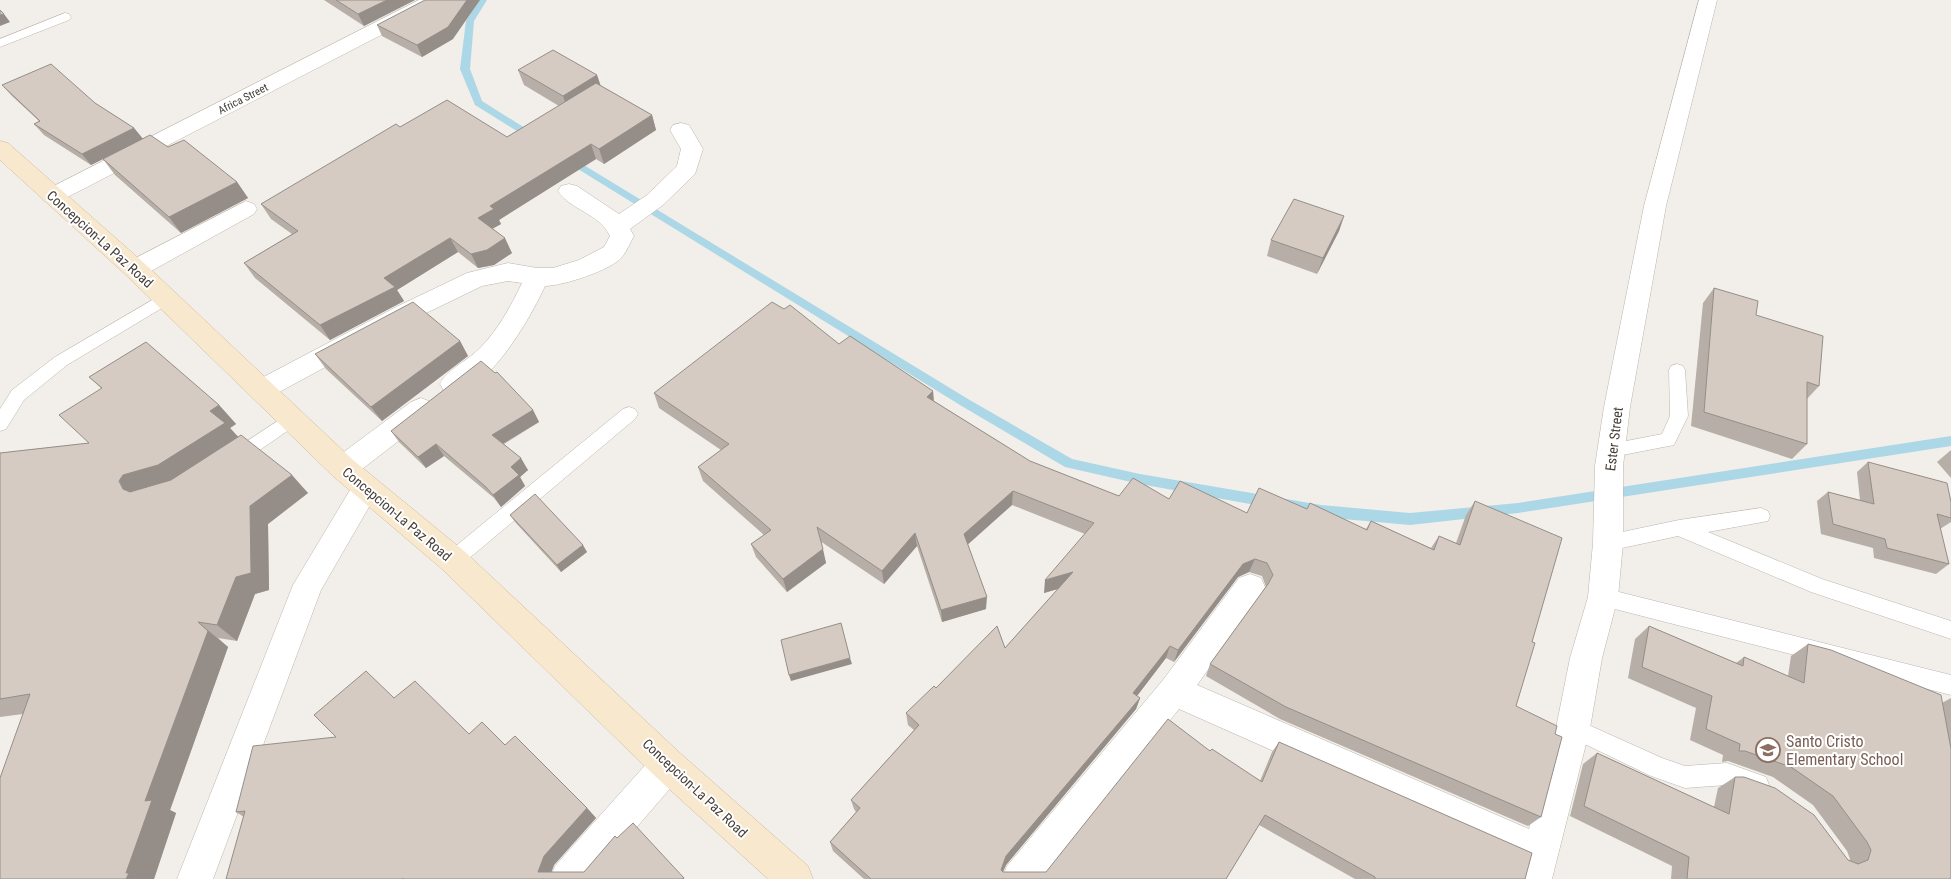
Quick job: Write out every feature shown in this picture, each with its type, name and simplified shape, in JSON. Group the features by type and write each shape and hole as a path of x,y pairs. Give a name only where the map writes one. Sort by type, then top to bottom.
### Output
{"main road":[{"name":"Concepcion-La Paz Road","path":"0,148 166,298 290,420 354,478 453,560 668,764 795,879"}],"street":[{"name":"Africa Street","path":"52,196 434,0"},
{"name":"Ester Street","path":"1538,866 1573,728 1586,658 1603,597 1608,543 1607,512 1610,458 1617,407 1655,206 1708,0"},
{"path":"261,390 407,312 476,279 508,272 537,277 554,277 588,266 613,253 627,221 655,200 687,169 692,149 681,130"},
{"path":"569,191 598,209 627,221"},
{"path":"135,269 246,209"},
{"path":"195,879 308,585 354,478 482,362 526,303 537,277"},
{"path":"1020,879 1174,692 1250,587"},
{"path":"1174,692 1538,866"},
{"path":"568,879 668,764"}],"lane":[{"path":"0,43 65,17"},
{"path":"0,424 18,395 61,361 166,298"},
{"path":"1610,458 1668,440 1679,416 1677,370"},
{"path":"453,560 629,414"},
{"path":"224,466 290,420"},
{"path":"1608,543 1679,528 1761,516"},
{"path":"1679,528 1818,586 1951,630"},
{"path":"1603,597 1951,685"},
{"path":"1573,728 1659,768 1685,777 1726,774 1764,787 1772,793"}],"building":[{"path":"336,0 387,0 358,14"},
{"path":"425,0 467,0 448,27 417,45 377,25"},
{"path":"553,50 597,75 563,96 518,70"},
{"path":"51,64 95,103 134,128 82,154 34,124 40,121 2,85"},
{"path":"596,83 652,115 599,149 591,144 490,206 494,209 478,218 505,238 487,250 471,254 450,238 384,278 395,287 320,325 244,263 298,231 261,204 396,124 400,127 447,100 507,137"},
{"path":"150,135 168,147 184,140 237,182 169,217 103,159"},
{"path":"1294,199 1344,216 1323,258 1271,240"},
{"path":"1714,288 1758,301 1756,315 1823,336 1819,386 1807,382 1807,444 1704,412"},
{"path":"413,302 460,341 371,407 315,354"},
{"path":"772,302 784,309 790,305 839,344 850,336 933,391 927,397 1030,461 1119,496 1133,478 1169,499 1180,481 1247,513 1259,488 1307,509 1310,503 1367,530 1371,521 1434,550 1439,536 1460,545 1475,501 1562,538 1532,642 1535,643 1516,706 1557,726 1555,734 1562,737 1541,817 1286,707 1210,664 1273,575 1267,563 1255,559 1243,564 1178,650 1170,646 1133,693 1140,698 1006,856 1001,870 1003,872 1046,872 1168,719 1210,751 1212,749 1262,782 1279,742 1532,853 1525,879 1375,879 1375,877 1265,815 1226,879 871,879 830,842 860,808 851,800 919,725 906,713 934,686 936,688 997,626 1005,648 1073,572 1045,580 1094,523 1013,491 964,534 987,597 941,610 915,533 882,571 817,527 823,549 783,579 751,544 771,530 698,467 729,444 654,393"},
{"path":"146,342 219,405 210,411 225,423 158,465 123,475 119,481 123,489 130,492 171,480 241,435 292,475 250,506 251,573 236,577 217,625 198,622 208,631 145,801 152,800 126,873 129,873 126,879 0,879 0,778 30,694 0,699 0,453 89,443 59,415 102,388 89,377"},
{"path":"481,361 495,373 497,372 533,410 492,435 521,458 511,467 519,475 493,495 436,444 418,457 391,431"},
{"path":"1868,462 1947,483 1951,502 1951,518 1937,514 1949,564 1887,548 1885,539 1833,524 1828,492 1874,504"},
{"path":"535,494 583,545 557,565 510,515"},
{"path":"841,623 850,658 789,675 781,640"},
{"name":"Santo Cristo Elementary School","path":"1649,626 1743,666 1744,657 1804,683 1808,644 1831,650 1941,695 1951,749 1951,879 1687,879 1689,857 1584,806 1597,753 1729,814 1735,777 1744,777 1775,788 1814,815 1848,860 1858,864 1868,860 1871,850 1867,842 1833,796 1791,767 1745,751 1739,751 1740,744 1706,729 1712,696 1642,667"},
{"path":"366,671 394,698 415,681 469,734 482,722 505,745 515,736 587,808 544,856 538,872 584,872 615,836 617,838 633,823 684,878 226,879 245,811 236,812 253,746 336,737 314,715"}],"waterway":[{"path":"483,0 470,21 465,69 478,103 533,137"},
{"path":"569,159 964,402 1069,463 1140,479 1321,511 1410,519 1518,508 1951,441"}],"place":[{"name":"Santo Cristo Elementary School","path":"1768,750"}]}
